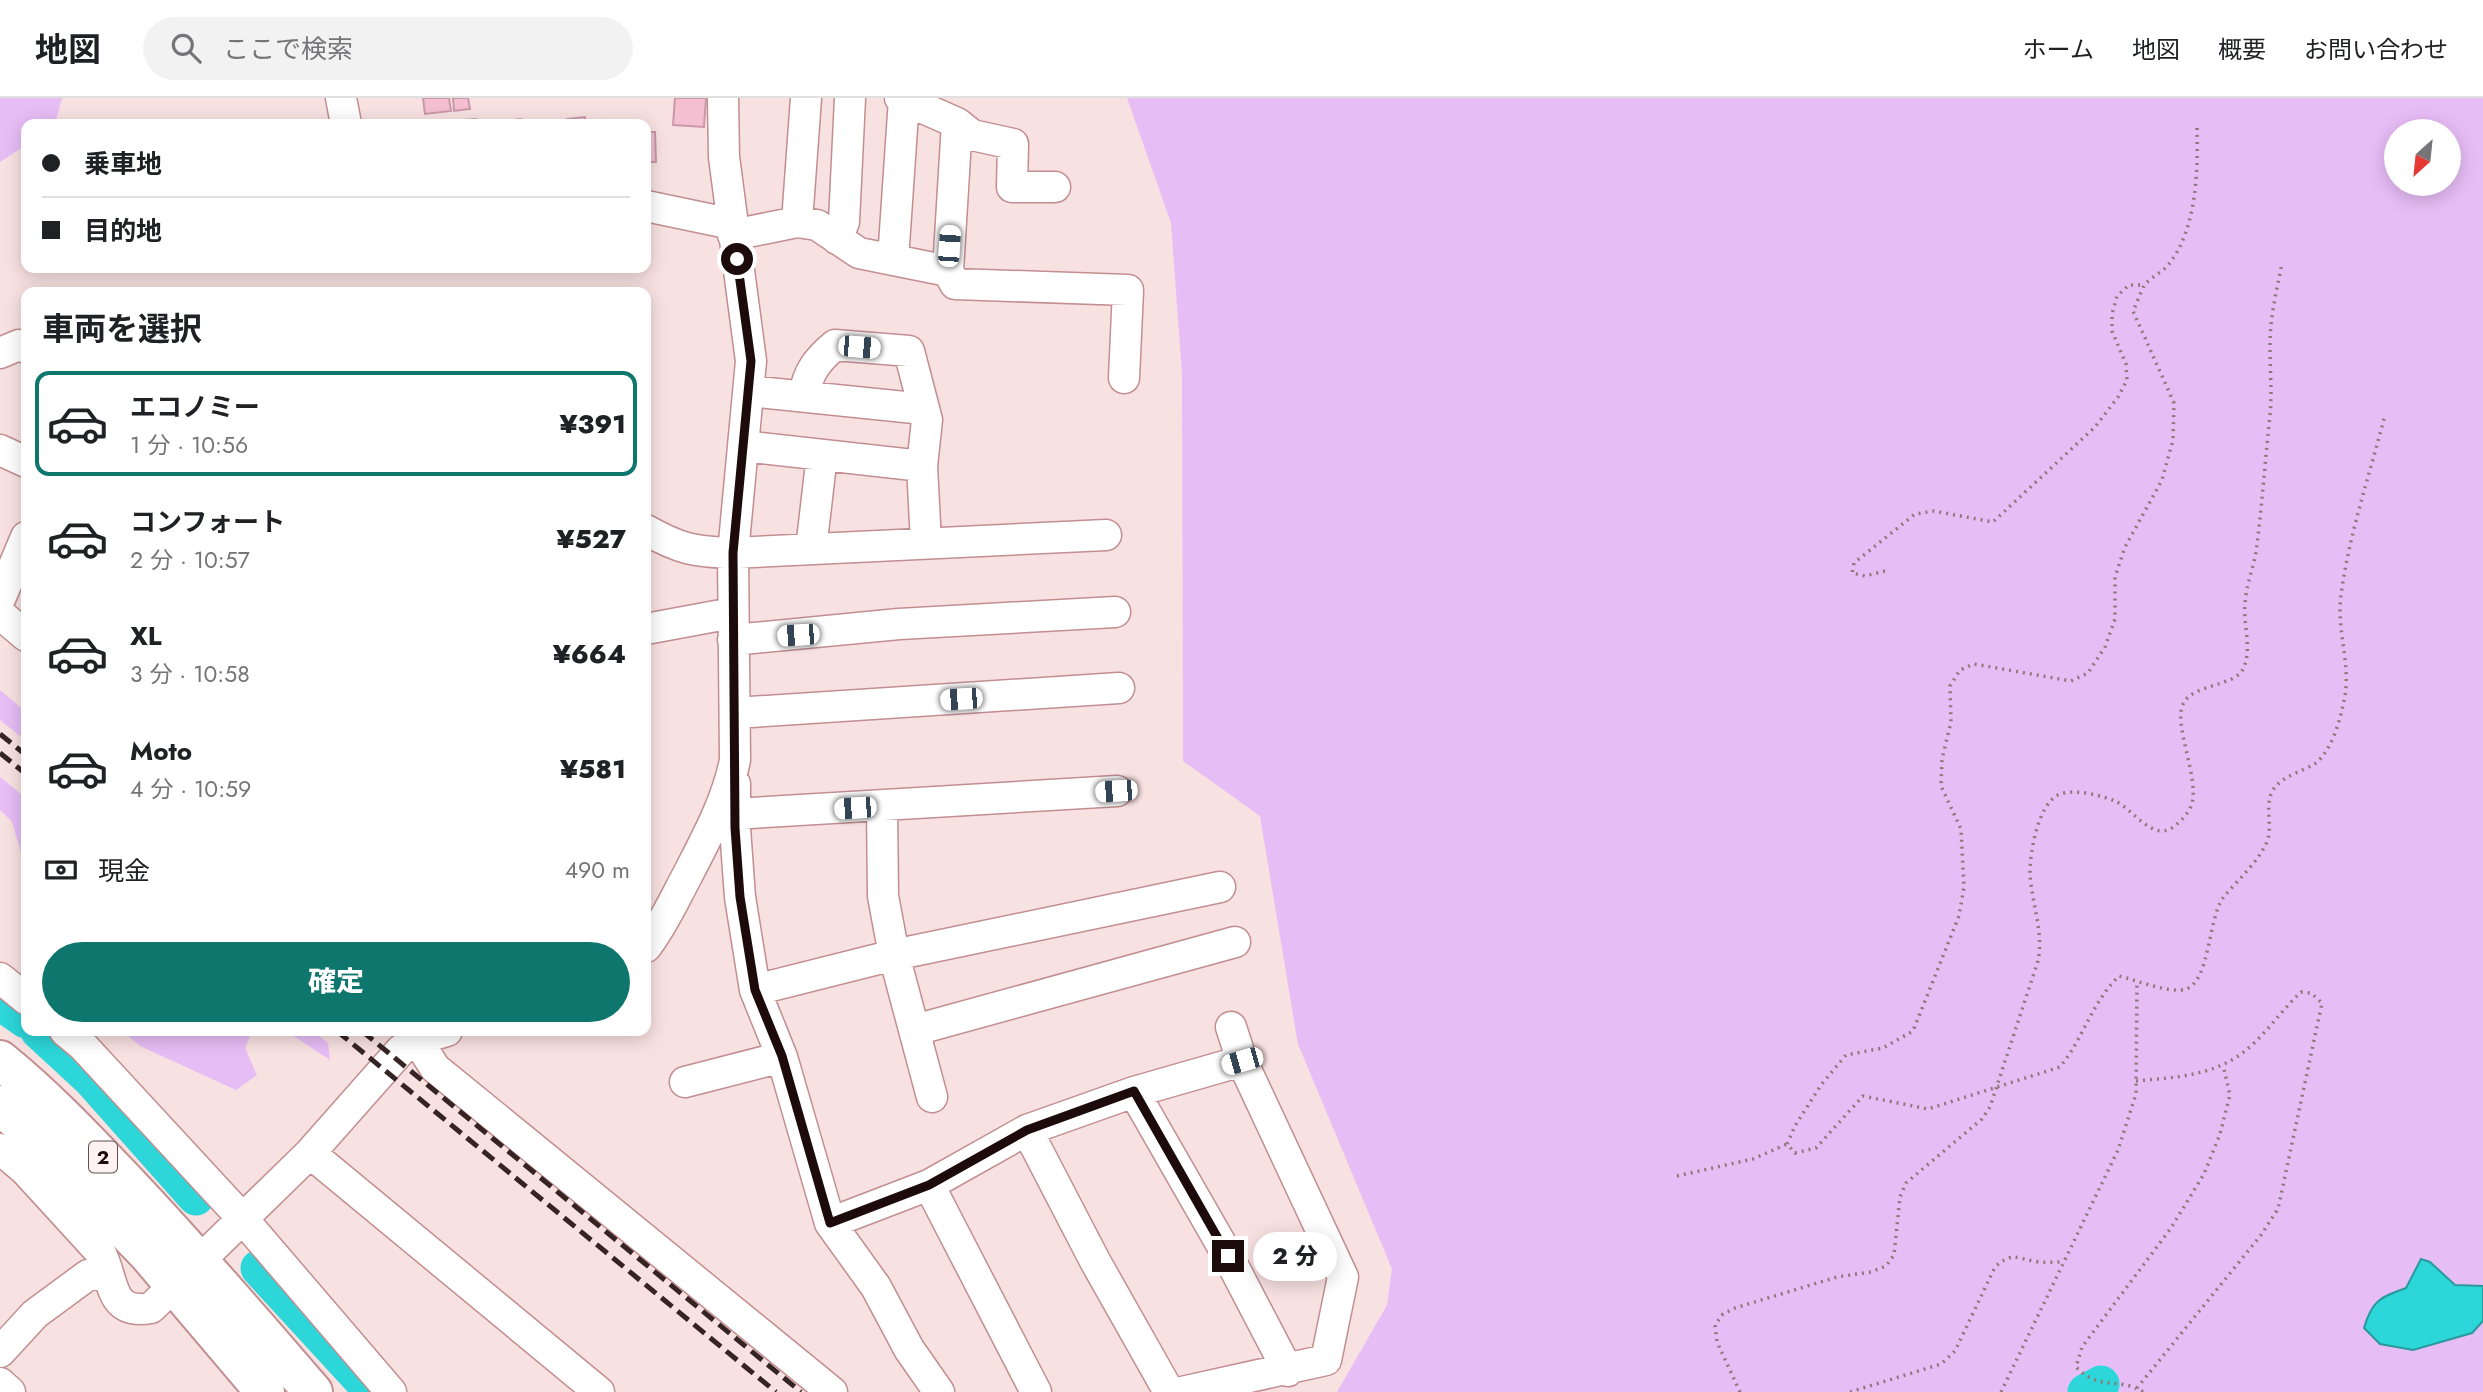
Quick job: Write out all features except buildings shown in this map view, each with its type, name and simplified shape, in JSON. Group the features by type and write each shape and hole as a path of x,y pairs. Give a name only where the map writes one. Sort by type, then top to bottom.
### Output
{"highway":[{"name":"2","path":"0,1060 33,1087 73,1126 188,1273 265,1392"},
{"name":"2","path":"0,1105 188,1273 313,1392"}],"street":[{"path":"341,98 345,119"},
{"path":"723,98 724,157 751,361 733,553 735,760 726,814 755,990 782,1056 830,1223 876,1287 909,1349 939,1392"},
{"path":"797,222 806,98"},
{"path":"837,239 844,222 850,98"},
{"path":"893,260 902,99 957,123 972,135 1013,144 1012,187 1055,187"},
{"path":"957,123 948,271 955,284 1129,290 1124,378"},
{"path":"651,207 732,229 797,222 817,225 859,253 948,271"},
{"path":"804,395 817,360 835,345 909,351 927,420 922,466 926,543"},
{"path":"0,353 21,346"},
{"path":"749,391 924,409"},
{"path":"743,446 922,466"},
{"path":"0,450 21,459"},
{"path":"811,549 821,455"},
{"path":"651,533 670,544 695,552 733,553 1106,535"},
{"path":"0,599 21,549"},
{"path":"651,629 900,624 1115,612"},
{"path":"0,614 21,632"},
{"path":"735,713 1119,688"},
{"path":"726,814 1116,791"},
{"path":"882,806 883,896 894,955 932,1097"},
{"path":"651,939 726,814"},
{"path":"755,990 894,955 1220,887"},
{"path":"915,1030 1235,942"},
{"path":"0,978 21,995"},
{"path":"1182,1392 1288,1371 1326,1360 1343,1277 1242,1061 1231,1027"},
{"path":"71,1036 242,1218 391,1392"},
{"path":"0,1149 24,1170 100,1252 106,1261 116,1297 132,1308 151,1308 310,1153 401,1050 416,1040 430,1036"},
{"path":"416,1040 435,1068 832,1392"},
{"path":"685,1082 782,1056"},
{"path":"830,1223 929,1185 1027,1130 1134,1091 1242,1061"},
{"path":"1134,1091 1228,1256 1288,1371"},
{"path":"1027,1130 1095,1261 1169,1392"},
{"path":"310,1153 600,1392"},
{"path":"929,1185 1036,1392"},
{"path":"0,1352 35,1314 56,1298 88,1275 108,1273"},
{"path":"0,1384 10,1392"}],"path":[{"path":"1677,1176 1753,1159 1787,1144 1821,1085 1846,1055 1883,1048 1913,1031 1959,916 1964,887 1961,829 1941,786 1942,759 1951,722 1950,686 1960,670 1975,664 2071,681 2088,673 2105,647 2115,620 2115,577 2122,557 2162,480 2173,440 2174,403 2133,311 2145,285 2169,265 2193,207 2198,177 2197,128"},
{"path":"1740,1392 1717,1342 1715,1325 1724,1314 1735,1308 1838,1277 1871,1272 1886,1266 1894,1255 1900,1197 1906,1183 1982,1119 1990,1107 2038,961 2041,943 2030,871 2036,827 2045,808 2058,796 2074,793 2095,795 2118,802 2136,819 2157,831 2172,829 2184,817 2192,802 2192,780 2181,717 2183,704 2193,694 2235,677 2244,670 2247,656 2245,604 2255,553 2271,410 2271,326 2282,263"},
{"path":"1885,571 1865,576 1852,573 1854,563 1915,514 1934,511 1993,522 2095,427 2118,397 2127,380 2126,364 2112,331 2112,314 2117,296 2129,285 2145,285"},
{"path":"1787,1144 1796,1153 1816,1148 1863,1096 1928,1109 2060,1067 2074,1050 2104,991 2119,976 2166,989 2186,989 2199,980 2215,915 2222,899 2263,848 2268,837 2273,789 2283,780 2316,762 2332,738 2348,677 2342,625 2342,587 2385,415"},
{"path":"2001,1392 2118,1150 2136,1094 2137,981"},
{"path":"2136,1080 2195,1076 2223,1065 2252,1046 2301,992 2311,993 2322,1003 2278,1209 2137,1388"},
{"path":"2143,1392 2137,1388 2087,1380 2076,1367 2082,1347 2171,1228 2204,1174 2220,1134 2230,1095 2223,1065"},
{"path":"1850,1392 1941,1363 1955,1351 1995,1267 2006,1258 2064,1262"}],"shaded area":[{"path":"0,98 62,98 56,119 21,119 21,148 0,162"},
{"path":"1127,98 2483,98 2483,1392 1337,1392 1387,1305 1392,1269 1298,1044 1260,816 1183,761 1182,374 1171,223"},
{"path":"0,690 21,708 21,737 0,720"},
{"path":"0,777 21,794 21,853 12,822 0,810"},
{"path":"128,1036 250,1036 245,1048 257,1075 236,1090 140,1046"},
{"path":"294,1036 319,1036 328,1043 330,1060"}],"water":[{"path":"2421,1259 2430,1262 2455,1285 2483,1286 2483,1321 2472,1333 2413,1350 2380,1344 2364,1328 2370,1311 2384,1297 2406,1288"}],"waterway":[{"path":"0,1002 21,1017"},
{"path":"44,1036 91,1079 196,1197"},
{"path":"259,1268 373,1392"},
{"path":"2086,1392 2101,1384"}],"railway":[{"path":"0,734 21,751"},
{"path":"0,753 21,770"},
{"path":"343,1036 776,1392"},
{"path":"368,1036 801,1392"}],"route":[{"path":"737,259 751,361 733,553 735,828 740,897 755,990 782,1056 830,1223 929,1185 1027,1130 1134,1091 1228,1256"}]}
